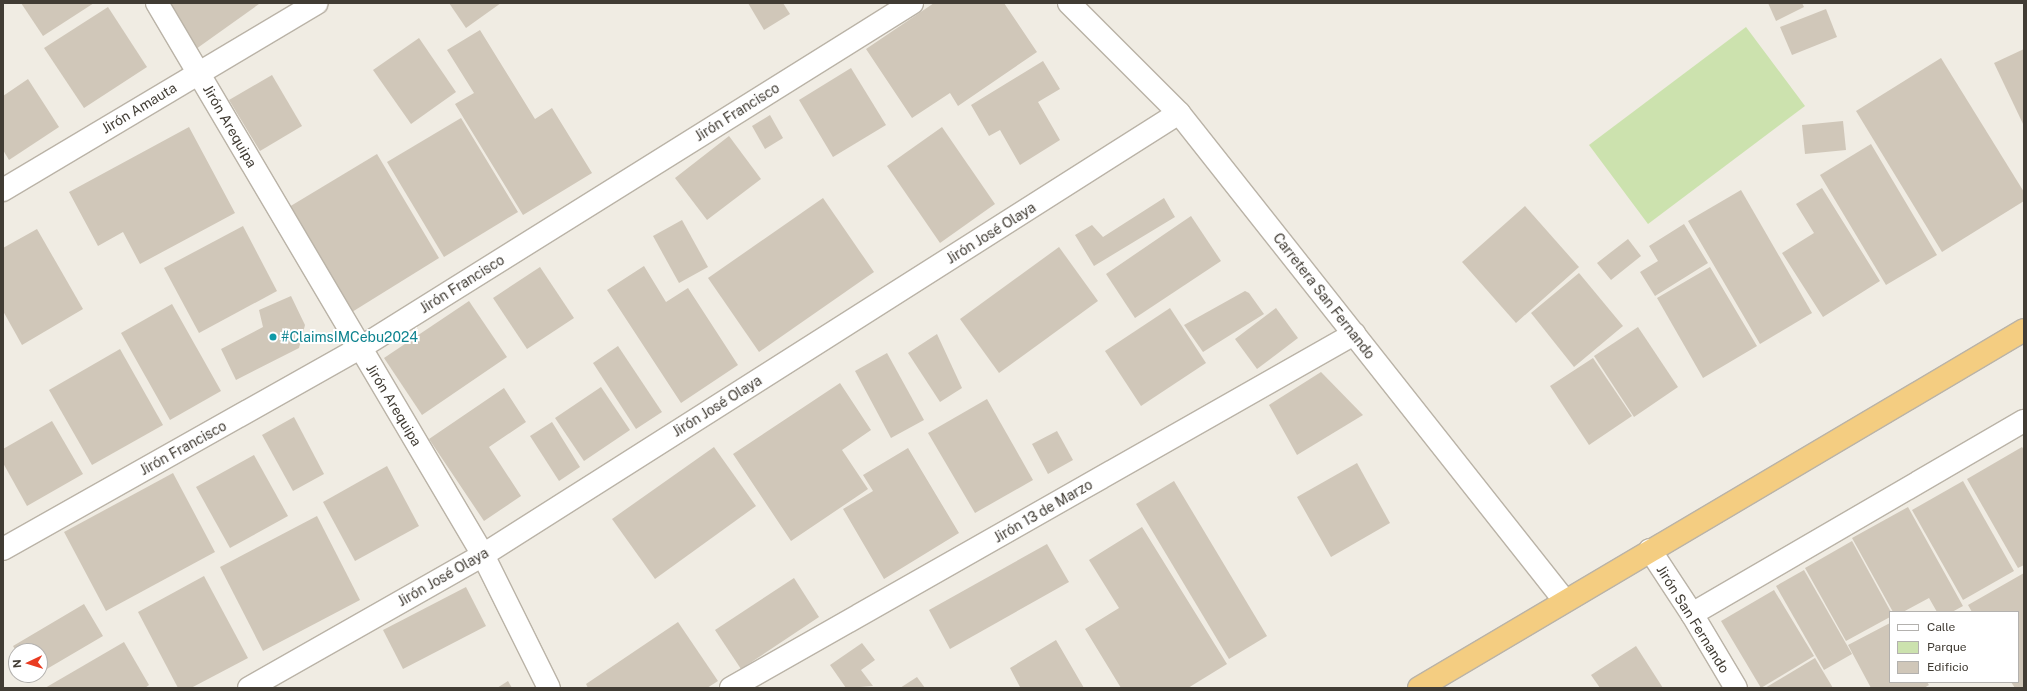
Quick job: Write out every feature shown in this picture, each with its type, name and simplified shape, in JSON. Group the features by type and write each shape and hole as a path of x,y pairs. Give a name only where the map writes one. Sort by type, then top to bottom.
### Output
{"highway":[{"path":"1419,688 2024,330"}],"street":[{"name":"Jirón Arequipa","path":"157,3 483,554 549,688"},
{"name":"Jirón Amauta","path":"3,190 316,3"},
{"name":"Jirón Francisco","path":"3,550 360,348 912,3"},
{"name":"Carretera San Fernando","path":"1070,3 1179,113 1565,601"},
{"name":"Jirón José Olaya","path":"249,688 483,554 1179,113"},
{"name":"Jirón 13 de Marzo","path":"731,688 1354,334"},
{"path":"1692,614 2024,421"},
{"name":"Jirón San Fernando","path":"1650,550 1692,614 1736,688"}],"green space":[{"path":"1746,27 1805,106 1648,224 1589,145"}],"building":[{"path":"21,3 94,3 43,36"},
{"path":"164,3 258,3 259,4 196,49"},
{"path":"449,3 501,3 466,28"},
{"path":"748,3 783,3 790,14 764,30"},
{"path":"934,3 1004,3 1037,52 958,106 950,93 912,118 866,49"},
{"path":"1768,3 1802,3 1804,7 1776,21"},
{"path":"108,7 147,67 84,108 44,48"},
{"path":"1826,9 1837,37 1792,55 1780,27"},
{"path":"480,30 535,119 552,108 592,173 523,215 455,104 474,93 447,50"},
{"path":"419,38 456,92 411,124 373,70"},
{"path":"2024,49 2024,126 1994,63"},
{"path":"1941,58 2024,192 2024,201 1942,252 1856,111"},
{"path":"1043,61 1060,89 1038,102 1060,140 1020,165 1000,130 989,136 971,105"},
{"path":"851,68 886,125 833,157 799,100"},
{"path":"272,75 302,126 260,151 229,100"},
{"path":"28,79 59,127 9,160 3,150 3,96"},
{"path":"770,115 783,138 765,149 752,126"},
{"path":"461,118 518,212 444,257 387,162"},
{"path":"1843,121 1846,150 1805,154 1802,125"},
{"path":"189,127 235,213 140,264 123,232 98,246 69,192"},
{"path":"942,127 995,204 940,243 887,166"},
{"path":"729,136 761,179 707,220 675,178"},
{"path":"1871,144 1937,255 1886,285 1820,175"},
{"path":"377,154 439,258 352,312 289,207"},
{"path":"1822,188 1880,281 1823,317 1782,253 1814,233 1796,204"},
{"path":"1741,190 1812,313 1760,344 1688,221"},
{"path":"823,198 874,272 759,352 708,278"},
{"path":"1164,198 1175,217 1094,266 1075,235 1092,225 1103,237"},
{"path":"1525,206 1579,267 1516,323 1462,262"},
{"path":"1191,216 1221,261 1135,318 1106,274"},
{"path":"682,220 708,267 679,283 653,236"},
{"path":"1684,224 1708,263 1655,296 1640,272 1658,261 1649,246"},
{"path":"243,226 277,291 199,333 164,268"},
{"path":"37,229 83,309 22,345 3,311 3,248"},
{"path":"1628,239 1641,256 1611,280 1597,263"},
{"path":"1059,247 1098,301 999,373 960,319"},
{"path":"644,266 666,302 688,288 738,365 681,403 607,290"},
{"path":"540,267 574,318 527,349 493,298"},
{"path":"1710,267 1757,346 1703,378 1657,298"},
{"path":"1579,273 1623,326 1574,367 1531,313"},
{"path":"1245,291 1249,293 1264,314 1203,352 1184,325"},
{"name":"#ClaimsIMCebu2024","path":"291,296 305,325 299,348 236,380 221,349 263,327 259,310"},
{"path":"469,301 507,357 422,415 384,358"},
{"path":"172,304 221,391 170,420 121,333"},
{"path":"1170,308 1206,363 1141,406 1105,351"},
{"path":"1276,308 1298,338 1257,369 1235,339"},
{"path":"1638,327 1678,387 1634,417 1594,356"},
{"path":"937,334 962,388 940,402 908,353"},
{"path":"618,346 662,412 636,429 593,363"},
{"path":"120,349 163,425 92,465 49,390"},
{"path":"887,353 924,420 891,438 855,371"},
{"path":"1593,358 1632,416 1589,445 1550,386"},
{"path":"1321,372 1363,415 1297,455 1269,405"},
{"path":"840,383 871,430 842,450 868,489 791,541 733,454"},
{"path":"601,387 630,430 584,461 555,418"},
{"path":"504,388 526,422 489,447 521,496 484,521 429,439"},
{"path":"987,399 1033,480 975,513 928,433"},
{"path":"294,417 324,474 293,491 262,435"},
{"path":"52,421 83,474 27,506 3,463 3,449"},
{"path":"552,422 580,467 559,481 530,436"},
{"path":"1057,431 1073,460 1048,474 1032,444"},
{"path":"714,447 756,506 655,579 612,519"},
{"path":"2022,447 2024,450 2024,565 2018,568 1967,479"},
{"path":"908,448 959,533 884,579 843,509 873,491 863,475"},
{"path":"254,455 288,516 230,548 196,487"},
{"path":"1357,463 1390,523 1331,557 1297,497"},
{"path":"387,466 419,526 355,561 323,502"},
{"path":"173,473 215,552 106,611 64,532"},
{"path":"1174,481 1267,636 1229,659 1136,504"},
{"path":"1963,481 2014,571 1963,600 1912,510"},
{"path":"1908,507 1963,606 1954,611 1936,611 1929,598 1905,611 1892,611 1852,538"},
{"path":"317,516 360,600 263,651 220,567"},
{"path":"1142,527 1227,664 1188,688 1121,688 1085,629 1119,608 1089,560"},
{"path":"1852,541 1890,611 1889,611 1889,618 1846,641 1805,568"},
{"path":"1047,544 1069,582 950,649 929,610"},
{"path":"1804,570 1852,654 1824,670 1776,586"},
{"path":"2024,573 2024,688 2015,688 2012,683 2019,683 2019,611 1971,611 1968,605"},
{"path":"204,576 248,658 191,688 178,688 138,612"},
{"path":"794,578 819,617 741,669 715,630"},
{"path":"466,587 486,626 403,669 383,630"},
{"path":"1774,590 1814,656 1761,688 1721,621"},
{"path":"84,604 103,636 48,668 48,643 18,643"},
{"path":"678,622 718,681 707,688 588,688 586,684"},
{"path":"1889,624 1889,683 1928,683 1929,685 1924,688 1871,688 1848,645"},
{"path":"1056,640 1084,688 1018,688 1020,687 1010,668"},
{"path":"124,642 149,685 145,688 45,688"},
{"path":"862,643 875,660 861,670 873,686 846,688 830,665"},
{"path":"1636,646 1663,688 1600,688 1591,675"},
{"path":"1815,658 1833,688 1765,688"},
{"path":"917,677 925,688 900,688"},
{"path":"508,681 512,688 497,688"}],"place":[{"name":"#ClaimsIMCebu2024","path":"273,337"}]}
